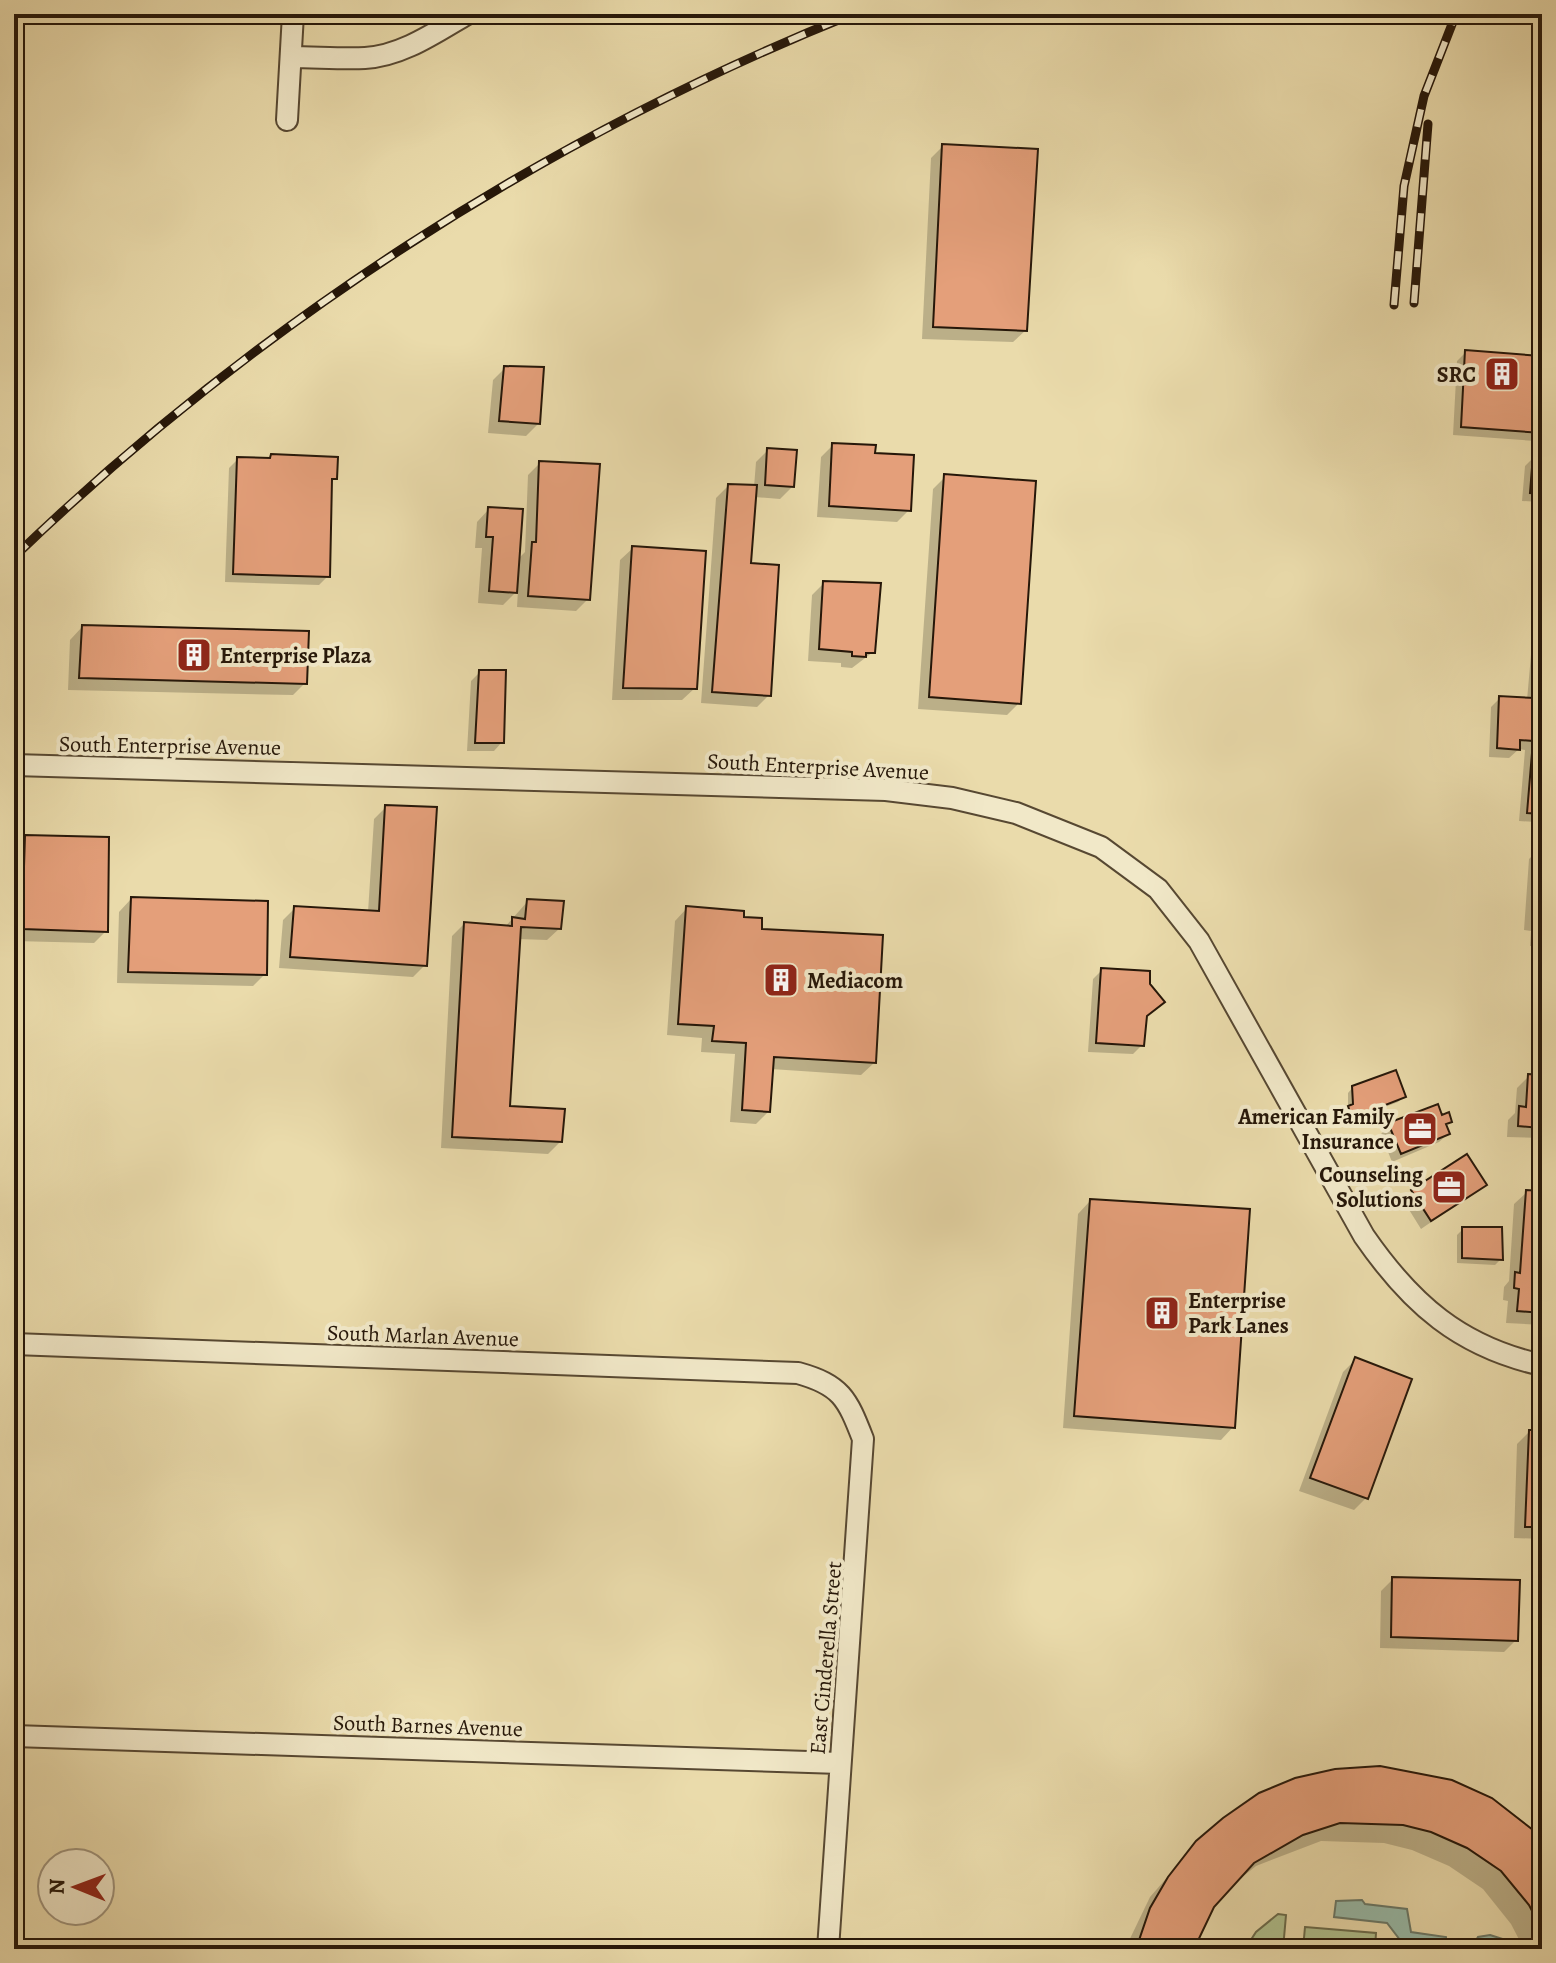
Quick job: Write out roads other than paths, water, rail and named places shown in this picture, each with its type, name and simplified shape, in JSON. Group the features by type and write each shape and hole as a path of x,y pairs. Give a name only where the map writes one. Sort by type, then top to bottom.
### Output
{"street":[{"path":"287,120 293,14"},
{"path":"291,57 367,58 381,55 420,41 467,14"},
{"name":"South Enterprise Avenue","path":"14,765 886,790 984,804 1079,835 1140,873 1187,922 1364,1236 1395,1277 1449,1329 1542,1365"},
{"name":"South Marlan Avenue","path":"14,1344 798,1373 829,1382"},
{"name":"East Cinderella Street","path":"828,1949 859,1536 863,1439 851,1409 829,1382"},
{"name":"South Barnes Avenue","path":"14,1736 840,1763"}],"railway":[{"path":"14,557 106,472 203,392 303,316 407,245 515,179 625,119 738,63 853,14"},
{"path":"1394,305 1404,186 1424,96 1456,14"},
{"path":"1414,303 1428,124"}],"place":[{"name":"SRC","path":"1502,374"},
{"name":"Enterprise Plaza","path":"194,655"},
{"name":"Mediacom","path":"781,980"},
{"name":"American Family Insurance","path":"1420,1129"},
{"name":"Counseling Solutions","path":"1449,1187"},
{"name":"Enterprise Park Lanes","path":"1162,1313"}]}
